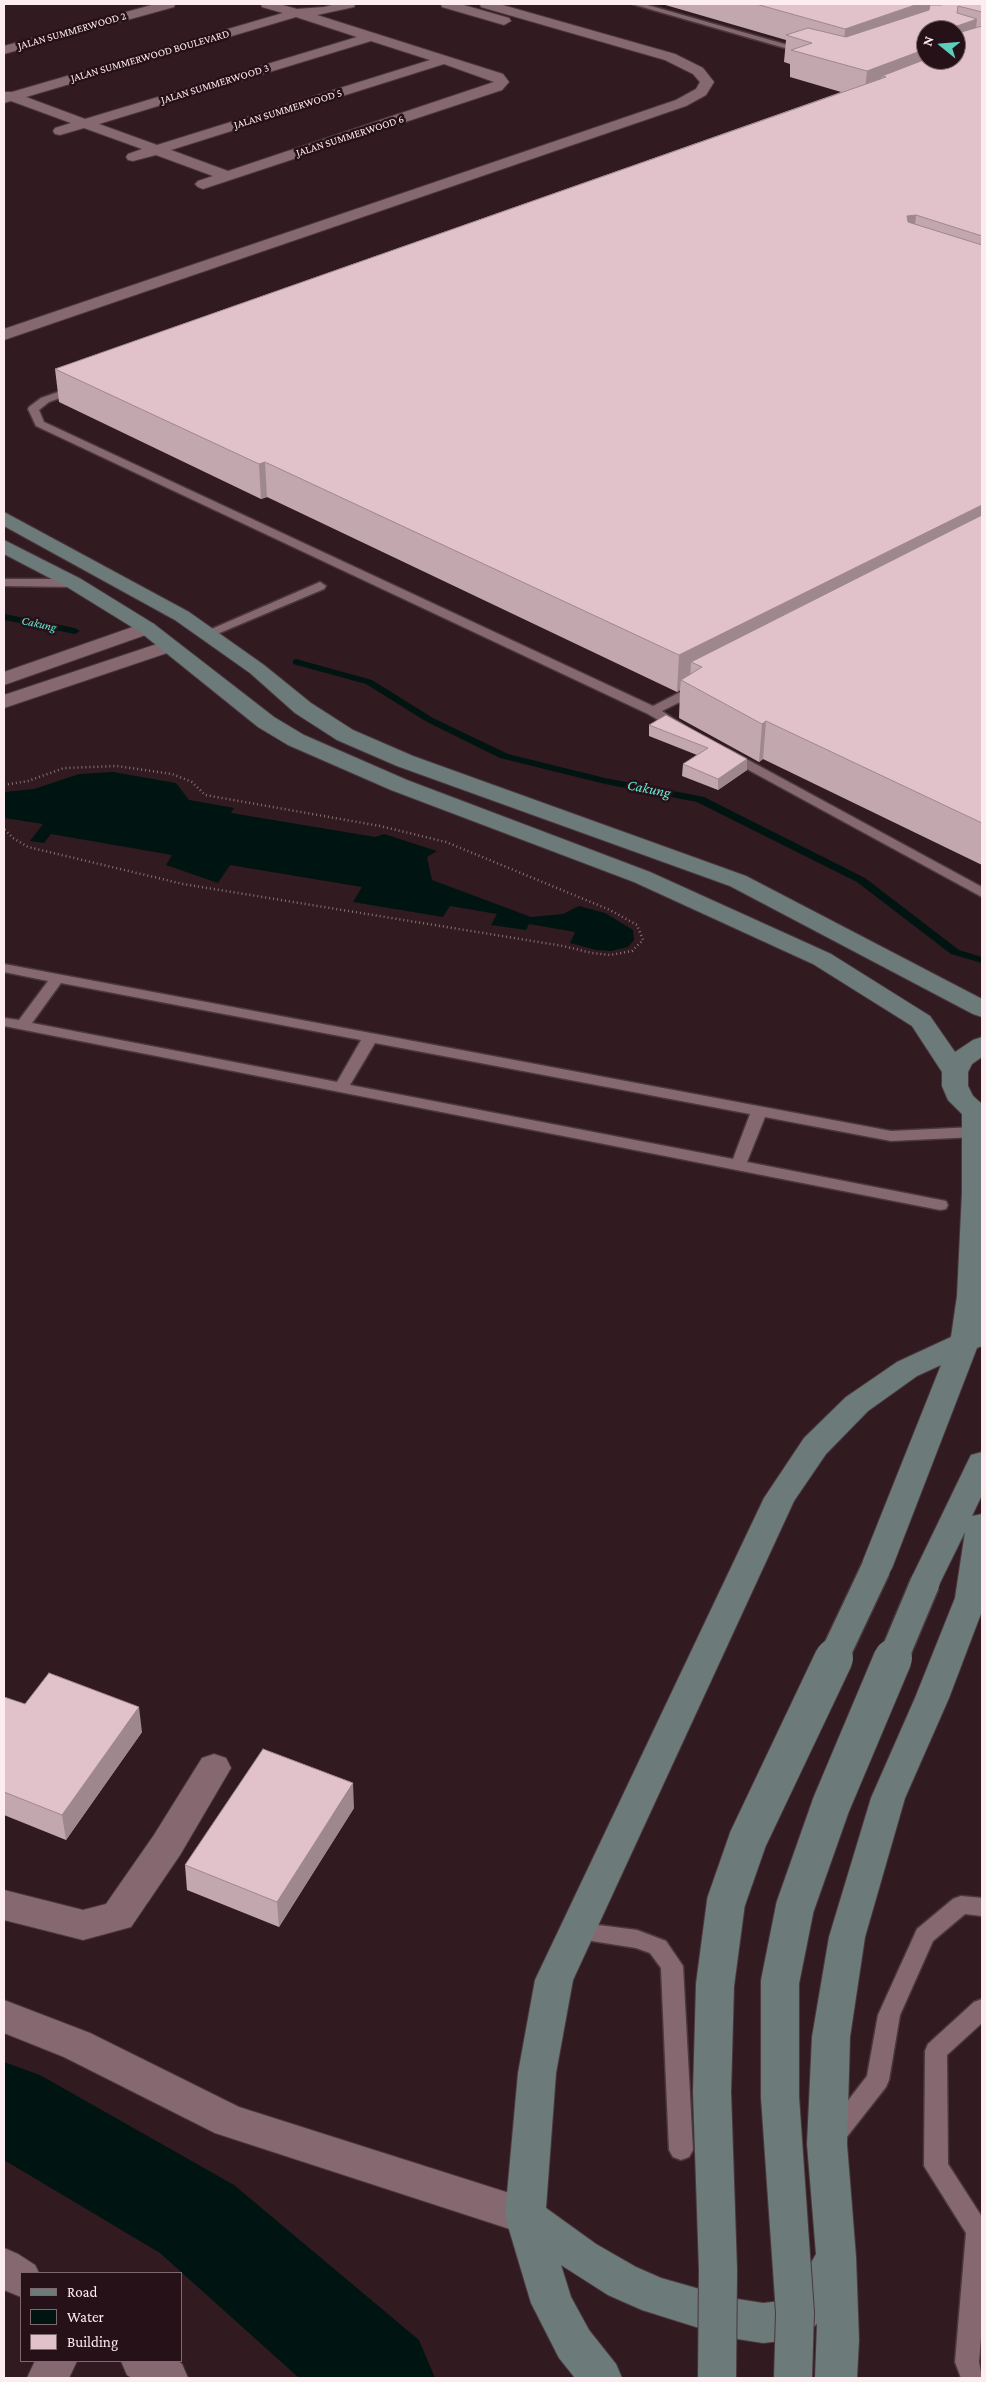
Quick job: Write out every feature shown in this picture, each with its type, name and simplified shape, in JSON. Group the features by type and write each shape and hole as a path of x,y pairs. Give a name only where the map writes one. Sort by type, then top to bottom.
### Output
{"main road":[{"path":"4,518 182,616 257,669 303,708 345,735 405,761 738,882 982,1009"},
{"path":"4,546 74,584 147,628 266,722 296,740 399,786 642,878 822,959 921,1021 956,1072"},
{"path":"147,628 182,616"},
{"path":"169,646 206,634"},
{"path":"717,2378 718,2270 712,2092 715,1985 726,1902 748,1839 876,1568 974,1338 971,1296 977,1121 962,1100 955,1086 956,1072 961,1060 982,1045"},
{"path":"601,2378 574,2344 552,2303 525,2216 539,2064 554,1980 575,1931 780,1498 815,1446 857,1404 907,1369 974,1338"},
{"path":"980,1468 982,1521"},
{"path":"793,2378 794,2313 780,2097 780,1982 795,1907 828,1814 925,1583 980,1468"},
{"path":"836,2378 838,2340 836,2257 827,2144 831,2037 847,1937 888,1798 977,1600 982,1526"},
{"path":"525,2216 582,2257 622,2281 657,2296 739,2320 763,2322 790,2320 810,2303 836,2257"}],"street":[{"name":"JALAN SUMMERWOOD 2","path":"4,50 169,4"},
{"path":"267,4 444,60"},
{"path":"297,13 308,4"},
{"path":"297,13 325,11 349,4"},
{"path":"447,4 656,69"},
{"path":"4,335 681,104 701,92 707,82 698,71 670,58 486,4"},
{"name":"JALAN SUMMERWOOD BOULEVARD","path":"6,97 297,13"},
{"name":"JALAN SUMMERWOOD 3","path":"60,131 371,37"},
{"name":"JALAN SUMMERWOOD 6","path":"203,184 497,87 502,82 498,77 444,60"},
{"name":"JALAN SUMMERWOOD 5","path":"133,157 444,60"},
{"path":"96,288 625,111 674,91"},
{"path":"6,97 85,123 228,176"},
{"path":"271,230 292,236"},
{"path":"4,679 147,628"},
{"path":"4,702 169,646"},
{"path":"4,1905 83,1925 118,1916 167,1845 214,1768"},
{"path":"4,2016 77,2045 229,2121 525,2216"},
{"path":"4,2267 20,2277"},
{"path":"48,2378 56,2362"},
{"path":"143,2362 167,2378"}],"lane":[{"path":"636,4 816,54"},
{"path":"92,383 45,400 32,409 40,424 653,711 695,735"},
{"path":"4,582 74,584"},
{"path":"206,634 320,586"},
{"path":"653,711 713,680"},
{"path":"721,749 982,893"},
{"path":"4,968 891,1136 977,1121"},
{"path":"22,1026 57,978"},
{"path":"4,1022 940,1205"},
{"path":"341,1088 370,1038"},
{"path":"738,1166 759,1111"},
{"path":"827,2144 878,2080 889,2015 925,1935 961,1905 982,1907"},
{"path":"575,1931 637,1939 658,1947 672,1966 681,2150"},
{"path":"973,2378 967,2362 981,2233 936,2166 936,2051 982,2009"}],"path":[{"path":"4,785 28,781 64,768 117,766 172,774 192,782 205,795 380,826 446,842 610,910 637,924 643,940 632,951 610,955 592,953 563,946 183,884 28,847 13,838 4,829"}],"water":[{"path":"113,772 176,783 189,800 234,808 231,813 375,837 384,834 437,851 427,857 432,880 531,917 563,914 579,906 605,913 633,930 634,940 628,947 611,951 596,950 570,943 575,932 529,924 526,930 491,925 497,914 450,906 443,917 353,902 362,887 230,865 218,883 166,865 172,855 51,834 44,843 30,841 43,824 4,818 4,792 34,789 79,774"}],"building":[{"path":"756,4 918,4 845,29"},
{"path":"982,4 982,12 958,6 957,13 977,19 966,23 966,20 916,20 916,53 867,71 791,50 812,43 786,35 808,28 846,37 929,10 930,5"},
{"path":"982,26 982,236 916,215 907,216 908,222 982,245 982,505 679,655 265,462 259,464 55,369 886,77 882,76 916,63 916,70 966,70 966,31"},
{"path":"982,515 982,823 766,721 762,724 681,680 702,667 691,662"},
{"path":"666,715 747,759 718,779 683,764 708,748 649,725"},
{"path":"49,1673 139,1707 62,1815 4,1792 4,1697 25,1704"},
{"path":"263,1749 353,1783 277,1902 185,1865"}],"waterway":[{"name":"Cakung","path":"4,617 75,631"},
{"name":"Cakung","path":"296,662 369,682 430,720 504,756 605,781 700,799 861,880 955,952 982,960"},
{"path":"4,2107 197,2219 380,2378"}]}
